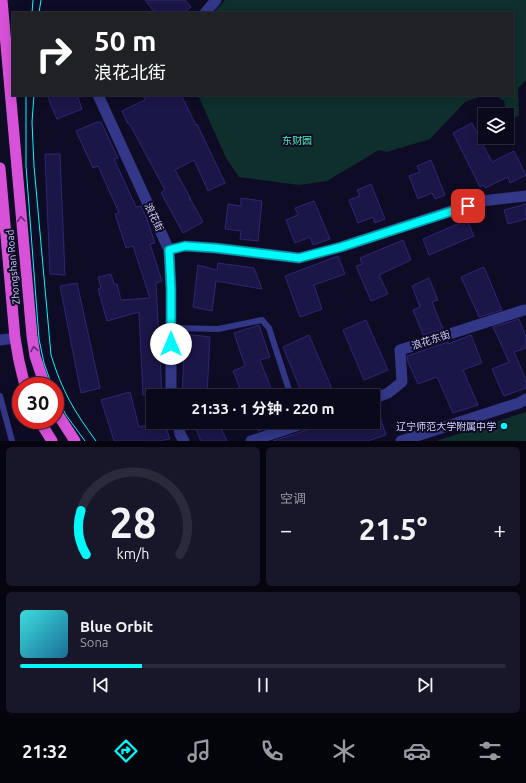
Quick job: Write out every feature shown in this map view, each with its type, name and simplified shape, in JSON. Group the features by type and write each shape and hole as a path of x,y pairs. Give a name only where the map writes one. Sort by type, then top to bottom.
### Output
{"highway":[{"name":"Zhongshan Road","path":"2,0 12,93"},
{"name":"Zhongshan Road","path":"12,96 32,336 35,356 42,377"},
{"name":"Zhongshan Road","path":"0,168 4,258 15,338 23,377"},
{"path":"64,425 75,441"},
{"path":"45,429 52,441"}],"street":[{"path":"206,12 216,0"},
{"name":"浪花街","path":"98,96 169,250 171,289 171,389"},
{"path":"169,250 185,246 299,258 341,247 482,201 526,196"},
{"name":"浪花东街","path":"380,396 402,382 400,350 524,310"},
{"path":"0,340 15,338"},
{"path":"401,441 518,403 526,399"},
{"path":"179,429 184,441"},
{"path":"251,441 286,429"}],"lane":[{"path":"171,328 218,329 262,320 269,328 289,389"},
{"path":"0,396 12,441"}],"green space":[{"path":"225,0 526,0 526,80 518,88 519,115 514,118 514,108 506,108 504,101 496,96 514,96 514,12 214,12"},
{"name":"东财园","path":"198,96 482,96 465,102 430,139 387,152 379,150 327,181 299,185 239,177 226,158"},
{"name":"辽宁师范大学附属中学","path":"526,412 526,441 436,441"}],"building":[{"path":"145,0 185,0 191,7 184,12 154,12"},
{"path":"47,96 77,96 82,109 57,119"},
{"path":"143,96 182,96 196,125 197,124 225,183 208,191 194,160 175,170 191,199 189,200 191,200 203,222 183,233 161,193 165,190 122,111 145,100"},
{"path":"97,122 101,122 118,158 114,159 136,207 141,206 155,243 150,244 162,281 156,283 162,389 146,389 146,395 143,395 139,312 107,321 98,289 101,288 98,277 111,274 114,284 117,284 121,300 150,298 133,246 126,248 115,214 119,213 98,166 93,168 76,131"},
{"path":"472,123 478,135 478,144 483,144 492,162 514,151 526,175 510,183 508,177 485,188 483,185 480,187 453,133"},
{"path":"45,154 60,154 65,275 50,274"},
{"path":"431,160 445,195 435,199 432,193 418,199 409,176 420,172 417,166"},
{"path":"371,184 385,219 375,223 373,217 358,223 349,200 360,196 357,190"},
{"path":"241,198 262,201 258,241 240,239 241,231 225,229 228,204 241,206"},
{"path":"314,201 330,239 313,245 310,237 295,243 286,220 298,215 295,208"},
{"path":"526,204 526,219 508,224 504,210"},
{"path":"467,220 474,236 429,255 423,239"},
{"path":"403,240 411,260 379,275 388,294 371,301 356,266 362,264 360,258"},
{"path":"338,256 345,274 314,285 322,309 300,317 285,276"},
{"path":"218,263 254,268 262,289 216,281 212,311 193,307 198,265 217,270"},
{"path":"484,267 502,310 479,317 461,277"},
{"path":"429,278 438,300 432,302 443,329 423,335 413,310 420,307 412,286"},
{"path":"77,283 100,388 81,393 60,286"},
{"path":"519,319 526,337 526,348 514,352 526,380 526,388 504,396 492,369 509,362 493,327"},
{"path":"366,320 388,370 364,380 343,330"},
{"path":"259,325 270,357 260,360 271,389 240,389 233,371 245,366 234,333"},
{"path":"185,334 210,337 207,389 182,389"},
{"path":"309,335 332,389 300,389 283,347"},
{"path":"471,335 482,363 463,370 478,405 453,413 437,377 418,384 408,362 407,356 448,342 448,344"},
{"path":"130,392 139,427 146,426 146,429 166,429 170,439 159,441 114,441 101,400"},
{"path":"380,417 386,435 368,441 273,441 310,429 380,429"},
{"path":"196,429 221,429 227,441 201,441"}],"tram line":[{"path":"32,12 33,0"},
{"path":"39,12 41,0"},
{"path":"26,96 26,166 39,339 49,377"},
{"path":"34,96 32,122 34,166 51,355 69,400 96,441"},
{"path":"64,411 85,441"}],"place":[{"name":"辽宁师范大学附属中学","path":"504,426"}],"route":[{"path":"171,344 169,250 185,246 299,258 341,247 468,206"}]}
